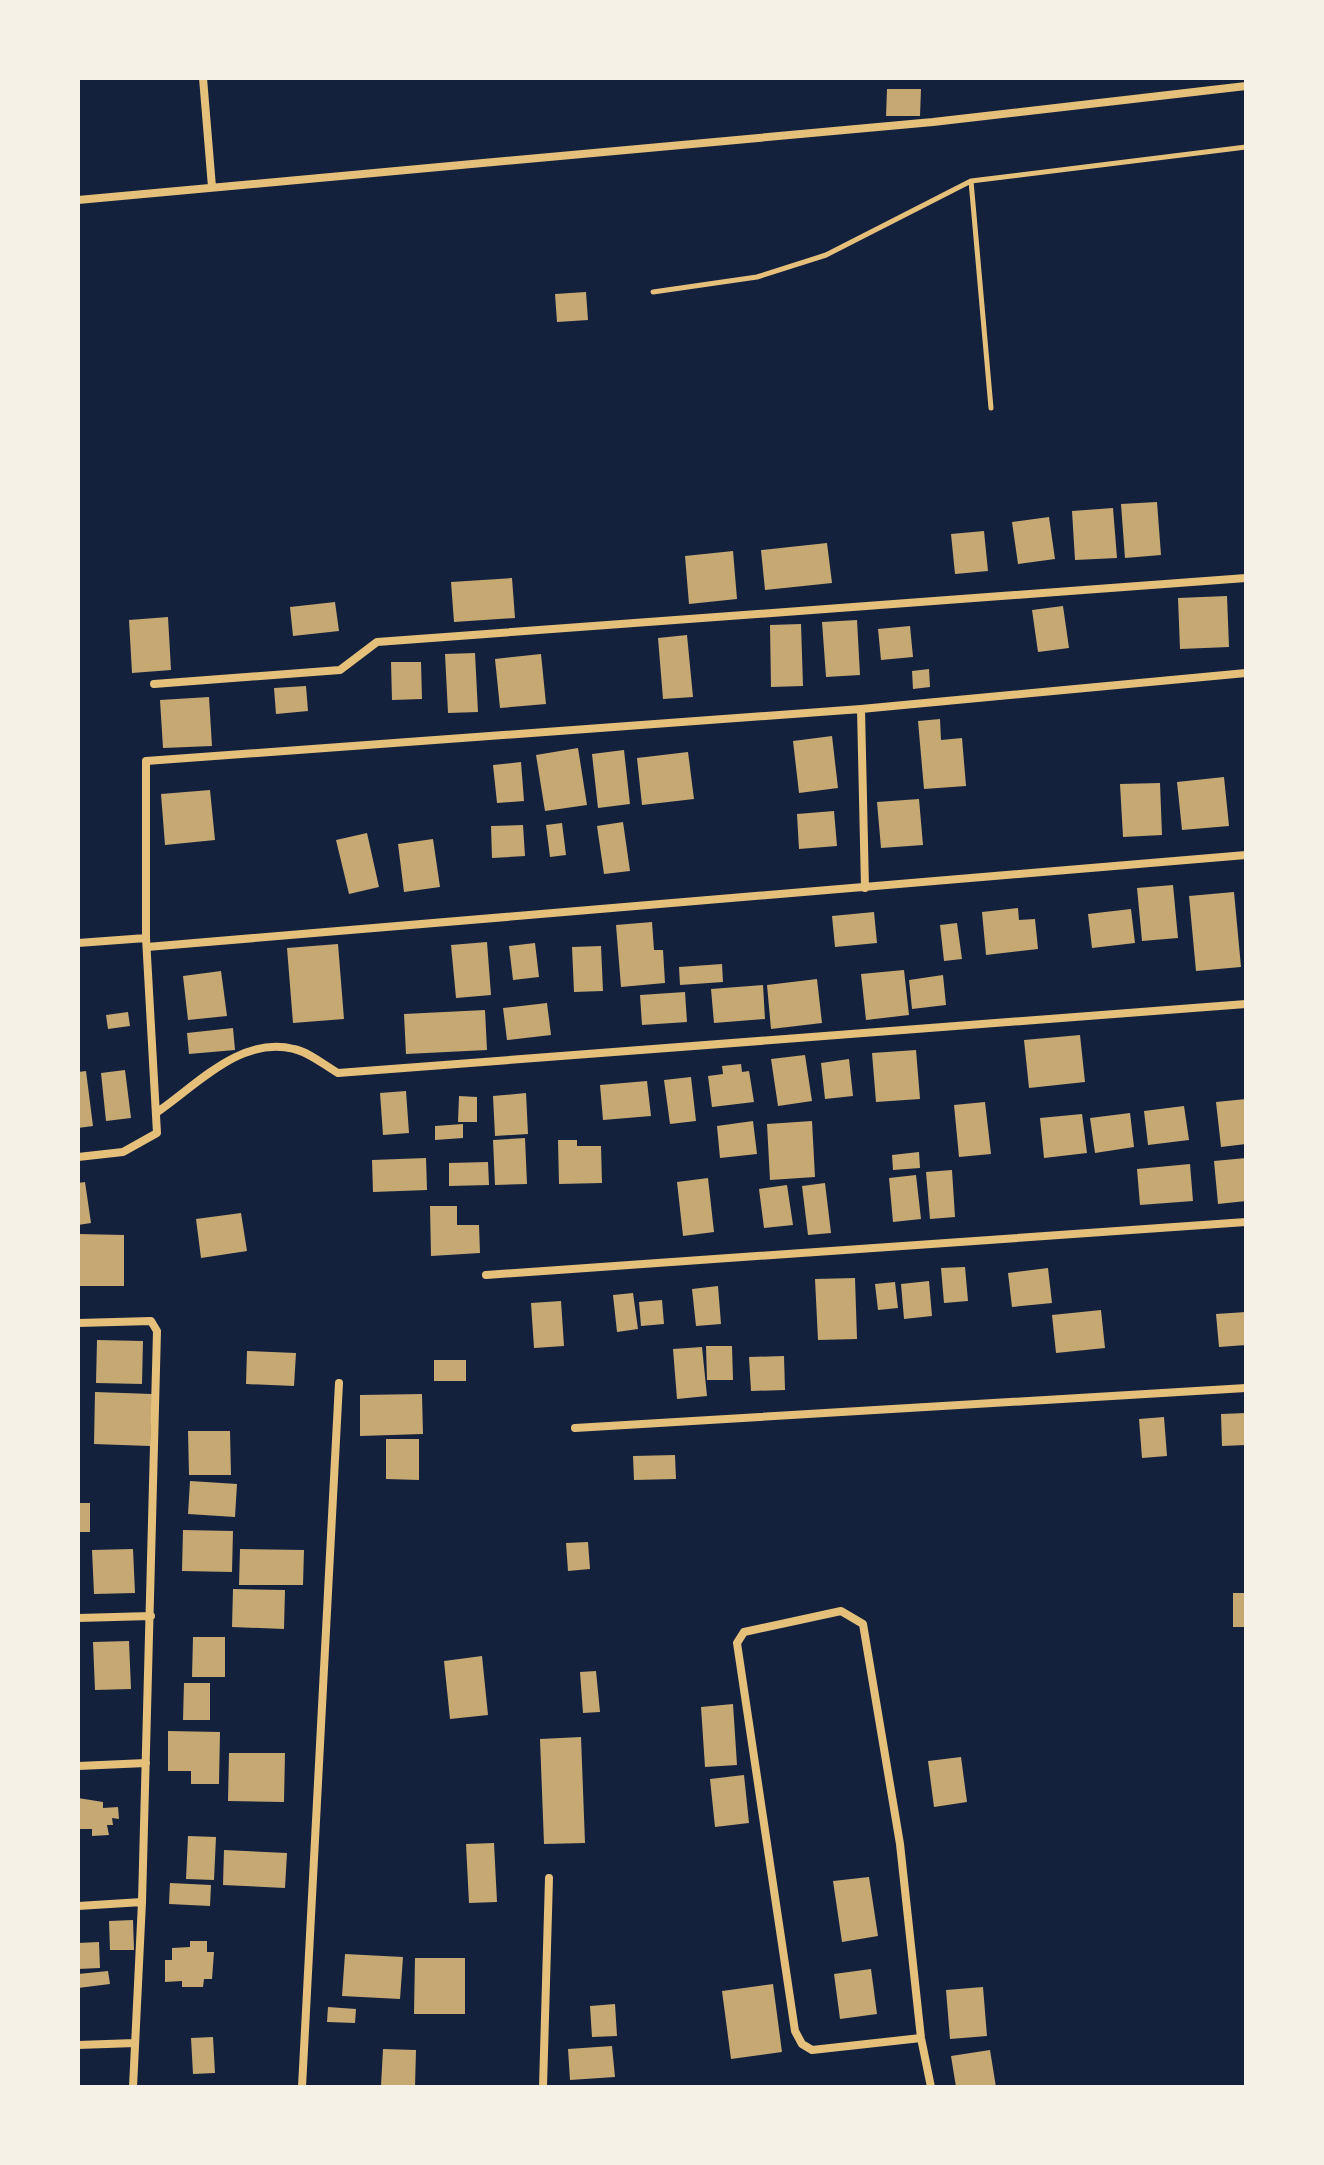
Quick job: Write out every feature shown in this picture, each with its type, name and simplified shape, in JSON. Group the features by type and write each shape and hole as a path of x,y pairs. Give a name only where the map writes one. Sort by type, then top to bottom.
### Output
{"street":[{"path":"203,78 212,187"},
{"path":"78,200 933,122 1246,86"},
{"path":"154,684 340,670 377,642 1246,578"},
{"path":"78,1157 123,1152 157,1133 146,943 146,761 861,709 1246,673"},
{"path":"861,709 865,888"},
{"path":"78,943 146,943 865,888 1246,855"},
{"path":"156,1113 220,1065 262,1046 295,1049 338,1073 1246,1004"},
{"path":"486,1275 1246,1222"},
{"path":"78,1323 151,1321 157,1331 142,1902 133,2087"},
{"path":"302,2087 339,1383"},
{"path":"575,1428 1246,1388"},
{"path":"921,2038 812,2050 802,2044 795,2031 737,1643 744,1632 841,1611 863,1624 900,1844 921,2038 931,2087"},
{"path":"78,1618 151,1616"},
{"path":"78,1766 146,1763"},
{"path":"543,2087 549,1878"},
{"path":"78,1906 142,1902"},
{"path":"78,2045 135,2043"}],"lane":[{"path":"653,292 757,277 826,255 971,181 1246,147"},
{"path":"971,181 991,408"}],"building":[{"path":"887,89 921,89 920,116 886,116"},
{"path":"586,292 588,320 557,322 555,294"},
{"path":"1157,502 1161,555 1125,558 1121,504"},
{"path":"1113,508 1117,558 1075,560 1072,511"},
{"path":"1049,517 1055,559 1018,564 1012,522"},
{"path":"984,531 988,571 955,574 951,534"},
{"path":"827,543 832,583 765,590 761,550"},
{"path":"733,551 737,599 689,604 685,556"},
{"path":"512,578 515,618 454,622 451,582"},
{"path":"1227,596 1229,647 1180,649 1178,598"},
{"path":"335,602 339,631 293,636 290,607"},
{"path":"1063,606 1069,648 1038,652 1032,610"},
{"path":"168,617 171,670 132,673 129,620"},
{"path":"857,620 860,675 826,677 822,622"},
{"path":"801,624 803,686 771,687 770,625"},
{"path":"910,626 913,657 881,660 878,629"},
{"path":"687,635 693,697 663,699 658,638"},
{"path":"475,653 478,712 448,713 445,654"},
{"path":"541,654 546,704 500,708 495,659"},
{"path":"391,662 421,662 422,699 392,700"},
{"path":"929,669 930,687 913,689 912,671"},
{"path":"306,686 308,711 276,714 274,688"},
{"path":"209,697 212,746 163,748 160,700"},
{"path":"940,719 941,740 962,738 966,786 924,789 918,721"},
{"path":"832,736 838,788 799,793 793,741"},
{"path":"578,748 587,805 545,811 536,755"},
{"path":"624,750 630,804 598,808 592,754"},
{"path":"688,752 694,799 642,805 637,758"},
{"path":"521,762 524,801 497,803 493,765"},
{"path":"1224,777 1229,826 1182,830 1177,782"},
{"path":"1160,783 1162,835 1123,837 1120,784"},
{"path":"210,790 215,840 165,845 161,794"},
{"path":"919,799 923,845 881,848 877,802"},
{"path":"834,811 837,846 799,849 797,814"},
{"path":"623,822 630,871 604,874 597,826"},
{"path":"562,823 566,855 550,857 546,825"},
{"path":"523,825 525,856 492,858 491,826"},
{"path":"367,833 379,887 349,894 336,840"},
{"path":"433,839 440,887 404,892 398,844"},
{"path":"1173,885 1178,938 1142,941 1137,888"},
{"path":"1234,892 1241,967 1196,971 1189,896"},
{"path":"1018,908 1019,920 1035,919 1038,949 986,955 982,912"},
{"path":"1131,909 1135,943 1092,948 1088,914"},
{"path":"874,912 877,943 835,947 832,916"},
{"path":"652,922 654,950 663,950 665,983 621,987 616,925"},
{"path":"957,923 962,959 944,961 940,925"},
{"path":"487,942 491,995 456,998 451,945"},
{"path":"535,943 539,977 513,980 509,946"},
{"path":"338,944 344,1019 293,1023 287,948"},
{"path":"601,946 603,991 574,992 572,947"},
{"path":"722,964 723,982 680,985 679,967"},
{"path":"904,970 909,1015 866,1020 861,974"},
{"path":"221,971 227,1016 188,1020 183,976"},
{"path":"943,975 946,1005 912,1009 909,980"},
{"path":"817,979 822,1023 771,1029 767,985"},
{"path":"763,985 765,1019 714,1023 711,989"},
{"path":"685,992 687,1022 642,1025 640,995"},
{"path":"547,1003 551,1035 507,1040 503,1008"},
{"path":"485,1010 487,1050 406,1054 404,1014"},
{"path":"128,1012 130,1026 108,1029 106,1015"},
{"path":"233,1028 235,1050 189,1054 187,1033"},
{"path":"1080,1035 1085,1082 1029,1088 1024,1040"},
{"path":"916,1050 920,1099 876,1102 872,1053"},
{"path":"805,1055 812,1101 778,1106 771,1059"},
{"path":"849,1059 853,1096 825,1099 821,1063"},
{"path":"741,1064 742,1072 749,1071 754,1102 712,1107 708,1076 723,1074 722,1066"},
{"path":"125,1070 131,1118 106,1121 101,1073"},
{"path":"86,1071 93,1126 78,1128 78,1072"},
{"path":"691,1077 696,1121 670,1124 664,1080"},
{"path":"647,1081 651,1116 603,1120 600,1085"},
{"path":"406,1091 409,1133 383,1135 380,1093"},
{"path":"526,1093 528,1134 495,1136 493,1096"},
{"path":"459,1096 477,1097 477,1122 458,1122"},
{"path":"1246,1099 1246,1144 1221,1147 1216,1102"},
{"path":"985,1102 991,1154 959,1157 954,1105"},
{"path":"1184,1106 1189,1140 1148,1145 1144,1111"},
{"path":"1130,1113 1134,1147 1095,1153 1090,1118"},
{"path":"1082,1114 1087,1153 1044,1158 1040,1118"},
{"path":"753,1121 757,1154 720,1158 717,1126"},
{"path":"812,1121 815,1177 770,1180 767,1124"},
{"path":"463,1124 463,1138 435,1140 435,1126"},
{"path":"525,1138 527,1184 495,1185 493,1140"},
{"path":"558,1140 577,1140 577,1146 601,1146 602,1183 559,1184"},
{"path":"919,1152 920,1168 893,1170 892,1155"},
{"path":"426,1158 427,1190 373,1192 372,1160"},
{"path":"1246,1158 1246,1201 1218,1204 1214,1161"},
{"path":"488,1162 489,1185 449,1186 449,1163"},
{"path":"1190,1164 1193,1201 1140,1205 1137,1169"},
{"path":"952,1170 955,1217 930,1219 926,1172"},
{"path":"916,1175 921,1219 893,1222 889,1178"},
{"path":"708,1178 714,1232 683,1236 677,1182"},
{"path":"85,1182 91,1223 78,1225 78,1183"},
{"path":"825,1183 831,1233 808,1235 802,1186"},
{"path":"787,1185 793,1225 764,1228 759,1189"},
{"path":"430,1206 457,1206 457,1225 479,1225 480,1253 431,1256"},
{"path":"241,1213 247,1251 201,1258 196,1219"},
{"path":"78,1234 124,1235 124,1286 78,1286"},
{"path":"965,1267 968,1301 944,1303 941,1268"},
{"path":"1048,1268 1052,1303 1012,1307 1008,1273"},
{"path":"855,1278 857,1339 818,1340 815,1279"},
{"path":"929,1281 932,1316 904,1319 901,1284"},
{"path":"895,1282 898,1308 878,1310 875,1284"},
{"path":"718,1286 721,1324 696,1326 692,1289"},
{"path":"633,1293 638,1329 617,1332 613,1295"},
{"path":"662,1300 664,1324 641,1326 639,1302"},
{"path":"561,1301 564,1346 534,1348 531,1303"},
{"path":"1101,1310 1105,1348 1056,1353 1052,1315"},
{"path":"1246,1312 1246,1345 1219,1347 1216,1314"},
{"path":"97,1340 143,1341 142,1384 96,1383"},
{"path":"706,1346 732,1346 733,1380 707,1380"},
{"path":"702,1347 707,1396 677,1399 673,1349"},
{"path":"247,1351 296,1353 294,1386 246,1384"},
{"path":"784,1356 785,1390 751,1391 749,1357"},
{"path":"434,1360 466,1360 466,1381 434,1381"},
{"path":"95,1392 152,1394 150,1446 94,1444"},
{"path":"422,1394 423,1434 360,1436 360,1395"},
{"path":"1246,1413 1246,1445 1222,1446 1221,1414"},
{"path":"1164,1417 1167,1456 1142,1458 1139,1419"},
{"path":"188,1431 230,1431 231,1475 189,1475"},
{"path":"386,1439 419,1439 419,1480 386,1479"},
{"path":"675,1455 676,1479 634,1480 633,1456"},
{"path":"190,1481 237,1484 235,1517 188,1514"},
{"path":"78,1503 90,1503 90,1532 78,1532"},
{"path":"183,1530 233,1531 232,1572 182,1571"},
{"path":"588,1542 590,1569 568,1571 566,1543"},
{"path":"133,1549 135,1593 94,1594 92,1550"},
{"path":"240,1549 304,1550 303,1585 239,1585"},
{"path":"233,1589 285,1590 284,1629 232,1627"},
{"path":"1233,1593 1246,1593 1246,1627 1233,1627"},
{"path":"193,1637 225,1637 225,1677 192,1677"},
{"path":"129,1641 131,1689 95,1690 93,1642"},
{"path":"482,1656 488,1715 450,1719 444,1661"},
{"path":"596,1671 600,1712 583,1713 580,1672"},
{"path":"184,1683 210,1683 210,1720 183,1720"},
{"path":"733,1704 737,1765 705,1767 701,1707"},
{"path":"168,1731 220,1732 219,1784 191,1784 191,1771 168,1771"},
{"path":"581,1737 585,1843 544,1844 540,1739"},
{"path":"229,1753 285,1753 284,1802 228,1801"},
{"path":"961,1757 967,1802 934,1807 928,1761"},
{"path":"744,1775 749,1823 715,1827 710,1779"},
{"path":"78,1798 103,1802 103,1808 118,1807 119,1819 112,1818 113,1825 107,1825 109,1835 92,1836 92,1829 78,1829"},
{"path":"188,1836 216,1837 214,1880 186,1879"},
{"path":"494,1843 497,1902 469,1903 466,1844"},
{"path":"224,1850 287,1853 285,1888 223,1885"},
{"path":"869,1877 878,1936 842,1942 833,1881"},
{"path":"170,1883 211,1885 210,1906 169,1904"},
{"path":"133,1920 134,1950 110,1950 109,1921"},
{"path":"190,1941 207,1941 207,1952 214,1952 212,1979 204,1979 203,1987 182,1987 182,1981 165,1982 165,1960 172,1960 172,1948 190,1947"},
{"path":"99,1942 100,1968 78,1969 78,1943"},
{"path":"345,1954 403,1957 400,1999 342,1996"},
{"path":"415,1958 465,1958 465,2014 414,2014"},
{"path":"871,1969 877,2014 840,2019 834,1974"},
{"path":"108,1971 110,1984 78,1988 78,1974"},
{"path":"773,1984 782,2052 731,2059 722,1991"},
{"path":"983,1987 987,2036 950,2039 946,1990"},
{"path":"615,2004 617,2036 592,2037 590,2006"},
{"path":"328,2007 356,2009 355,2023 327,2022"},
{"path":"213,2037 215,2073 193,2074 191,2038"},
{"path":"612,2046 615,2077 570,2080 568,2049"},
{"path":"383,2049 416,2050 415,2087 381,2086"},
{"path":"990,2050 996,2087 956,2087 951,2056"}]}
